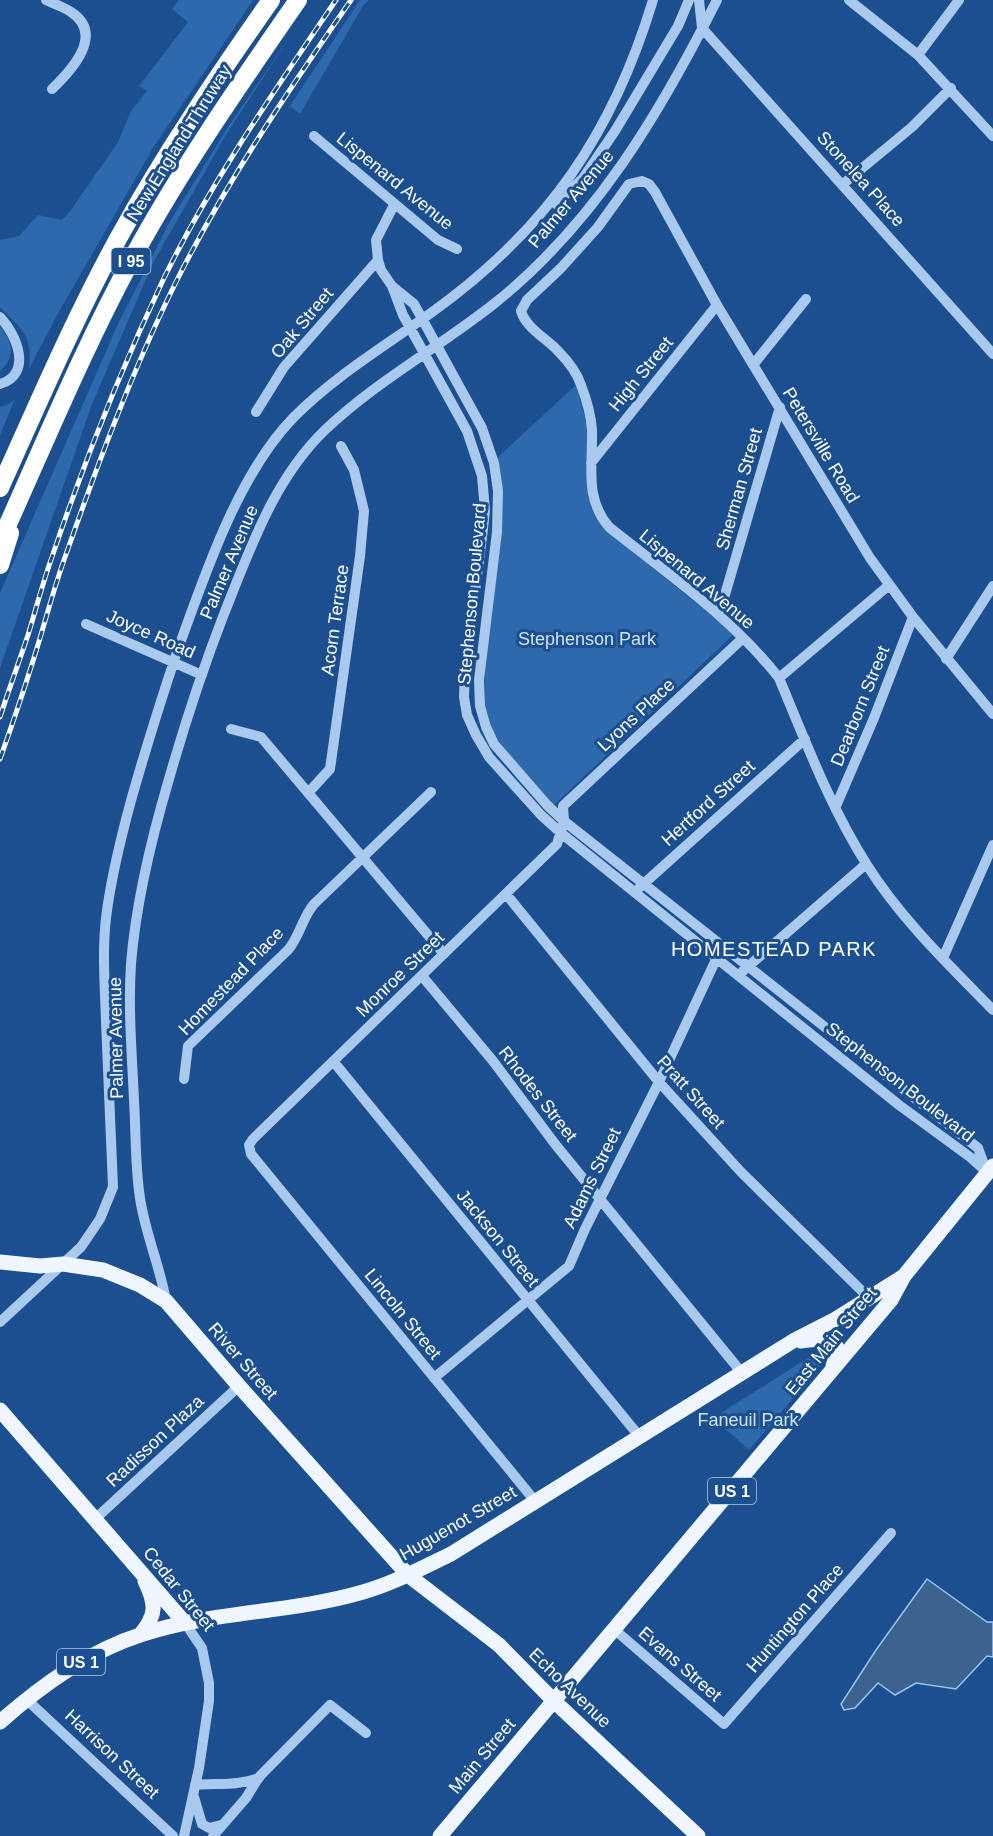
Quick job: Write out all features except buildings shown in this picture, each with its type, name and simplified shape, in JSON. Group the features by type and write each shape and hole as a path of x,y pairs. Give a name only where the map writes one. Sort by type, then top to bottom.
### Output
{"highway":[{"name":"New England Thruway","path":"1,485 66,341 118,238 181,132 271,0"},
{"name":"New England Thruway","path":"0,542 93,335 142,241 211,127 298,0"},
{"path":"0,565 19,500"}],"main road":[{"name":"East Main Street","path":"555,1702 891,1300 904,1276 990,1170"},
{"name":"River Street","path":"0,1262 40,1266 63,1264 113,1273 140,1284 166,1301 408,1575"},
{"name":"Huguenot Street","path":"0,1722 26,1699 73,1666 141,1634 185,1623 333,1599 386,1585 451,1554 793,1341 834,1320 904,1276"},
{"path":"793,1341 832,1340 838,1350 829,1374"},
{"name":"Cedar Street","path":"0,1410 185,1623"},
{"path":"141,1570 154,1606 150,1621 141,1634"},
{"name":"Echo Avenue","path":"408,1575 499,1645 693,1834"},
{"name":"Main Street","path":"440,1836 542,1714 555,1702"}],"street":[{"path":"46,0 71,12 85,26 87,35 83,49 68,74 52,89"},
{"name":"Palmer Avenue","path":"527,230 574,171 604,122 629,70 653,0"},
{"name":"Palmer Avenue","path":"0,1322 81,1247 100,1219 113,1187 104,958 112,878 145,751 174,662 194,605 248,481 267,450 291,420 320,393 473,281 583,178 647,81 678,26 689,0"},
{"path":"699,0 702,28"},
{"name":"Palmer Avenue","path":"166,1301 139,1194 131,965 140,890 148,854 182,733 238,580 281,484 302,455 326,429 352,407 495,303 526,277 556,247 582,216 632,152 649,126 717,0"},
{"path":"849,0 918,55 993,136"},
{"path":"918,55 959,0"},
{"name":"Stonelea Place","path":"702,28 993,354"},
{"path":"843,184 912,126 951,88"},
{"name":"Lispenard Avenue","path":"314,136 438,240 457,249"},
{"name":"Petersville Road","path":"520,311 527,300 561,268 598,227 629,184 642,180 649,184 717,305 888,586 993,714"},
{"path":"378,260 376,240 394,205"},
{"name":"Stephenson Boulevard","path":"378,260 381,270 392,286 403,315 467,431 482,476 485,510 465,669 464,697 467,715 489,757 541,815 561,833 635,893 720,953 748,967 978,1148 990,1170"},
{"name":"Oak Street","path":"256,412 285,367 378,260"},
{"name":"Stephenson Boulevard","path":"392,286 414,304 482,428 494,463 498,492 497,532 479,680 480,706 494,744 564,821 643,883 720,953 738,975 899,1105 990,1170"},
{"path":"753,365 806,299"},
{"name":"High Street","path":"591,464 717,305"},
{"name":"Lispenard Avenue","path":"520,311 525,321 558,351 581,384 592,428 593,497 600,516 720,615 779,678 836,806 866,864 894,903 993,1010"},
{"path":"0,317 20,352 16,371 8,382 0,384"},
{"name":"Sherman Street","path":"720,615 780,407"},
{"name":"Acorn Terrace","path":"308,793 330,769 335,748 360,556 364,511 354,470 341,446"},
{"path":"779,678 888,586"},
{"path":"946,659 993,586"},
{"name":"Dearborn Street","path":"836,806 874,718 913,617"},
{"name":"Joyce Road","path":"86,624 202,675"},
{"name":"Lyons Place","path":"564,821 563,806 743,638"},
{"path":"231,729 261,737 444,954"},
{"name":"Hertford Street","path":"635,893 643,883 805,739"},
{"name":"Homestead Place","path":"184,1079 188,1046 296,942 308,911 431,792"},
{"name":"Monroe Street","path":"249,1145 557,844 564,821"},
{"path":"943,958 993,845"},
{"path":"738,975 866,864"},
{"name":"Pratt Street","path":"506,894 658,1082 741,1172 868,1297"},
{"name":"Adams Street","path":"434,1378 569,1266 720,953"},
{"name":"Rhodes Street","path":"422,976 493,1061 555,1144 742,1373"},
{"name":"Jackson Street","path":"333,1061 639,1436"},
{"name":"Lincoln Street","path":"249,1145 251,1154 535,1501"},
{"name":"Radisson Plaza","path":"94,1520 239,1386"},
{"name":"Huntington Place","path":"724,1724 891,1533"},
{"name":"Cedar Street","path":"184,1836 209,1701 209,1683 202,1648 185,1623"},
{"name":"Evans Street","path":"615,1630 724,1724"},
{"name":"Harrison Street","path":"26,1699 173,1836"},
{"path":"213,1836 246,1798 259,1777 330,1705 366,1733"},
{"path":"222,1825 209,1828 202,1824 194,1789 218,1783 237,1784 259,1777"}],"green space":[{"path":"179,0 253,0 153,148 56,317 29,369 30,357 27,340 20,327 0,307 0,240 19,236 38,215 62,220 71,210 118,142 131,111 147,91 139,86 188,22 172,9"},
{"path":"360,0 369,0 363,6 300,114 290,106"},
{"path":"291,35 224,138 154,261 92,404 0,668 0,593 118,324 169,223 228,127"},
{"path":"0,327 8,338 11,349 9,360 0,371"},
{"name":"Stephenson Park","path":"576,385 588,430 588,490 592,510 602,527 734,634 553,806 503,748 491,728 485,705 485,672 502,495 498,457"},
{"path":"15,399 0,435 0,407"},
{"name":"Faneuil Park","path":"822,1349 827,1351 828,1357 749,1450 713,1418"}],"shaded area":[{"path":"927,1579 987,1622 993,1622 993,1657 987,1656 956,1689 916,1683 895,1695 878,1683 855,1708 844,1710 841,1704"}],"railway":[{"path":"0,717 77,486 148,312 183,242 223,171 336,0"},
{"path":"0,759 76,525 116,419 160,316 195,245 237,173 351,0"}],"district":[{"name":"HOMESTEAD PARK","path":"774,949"}]}
